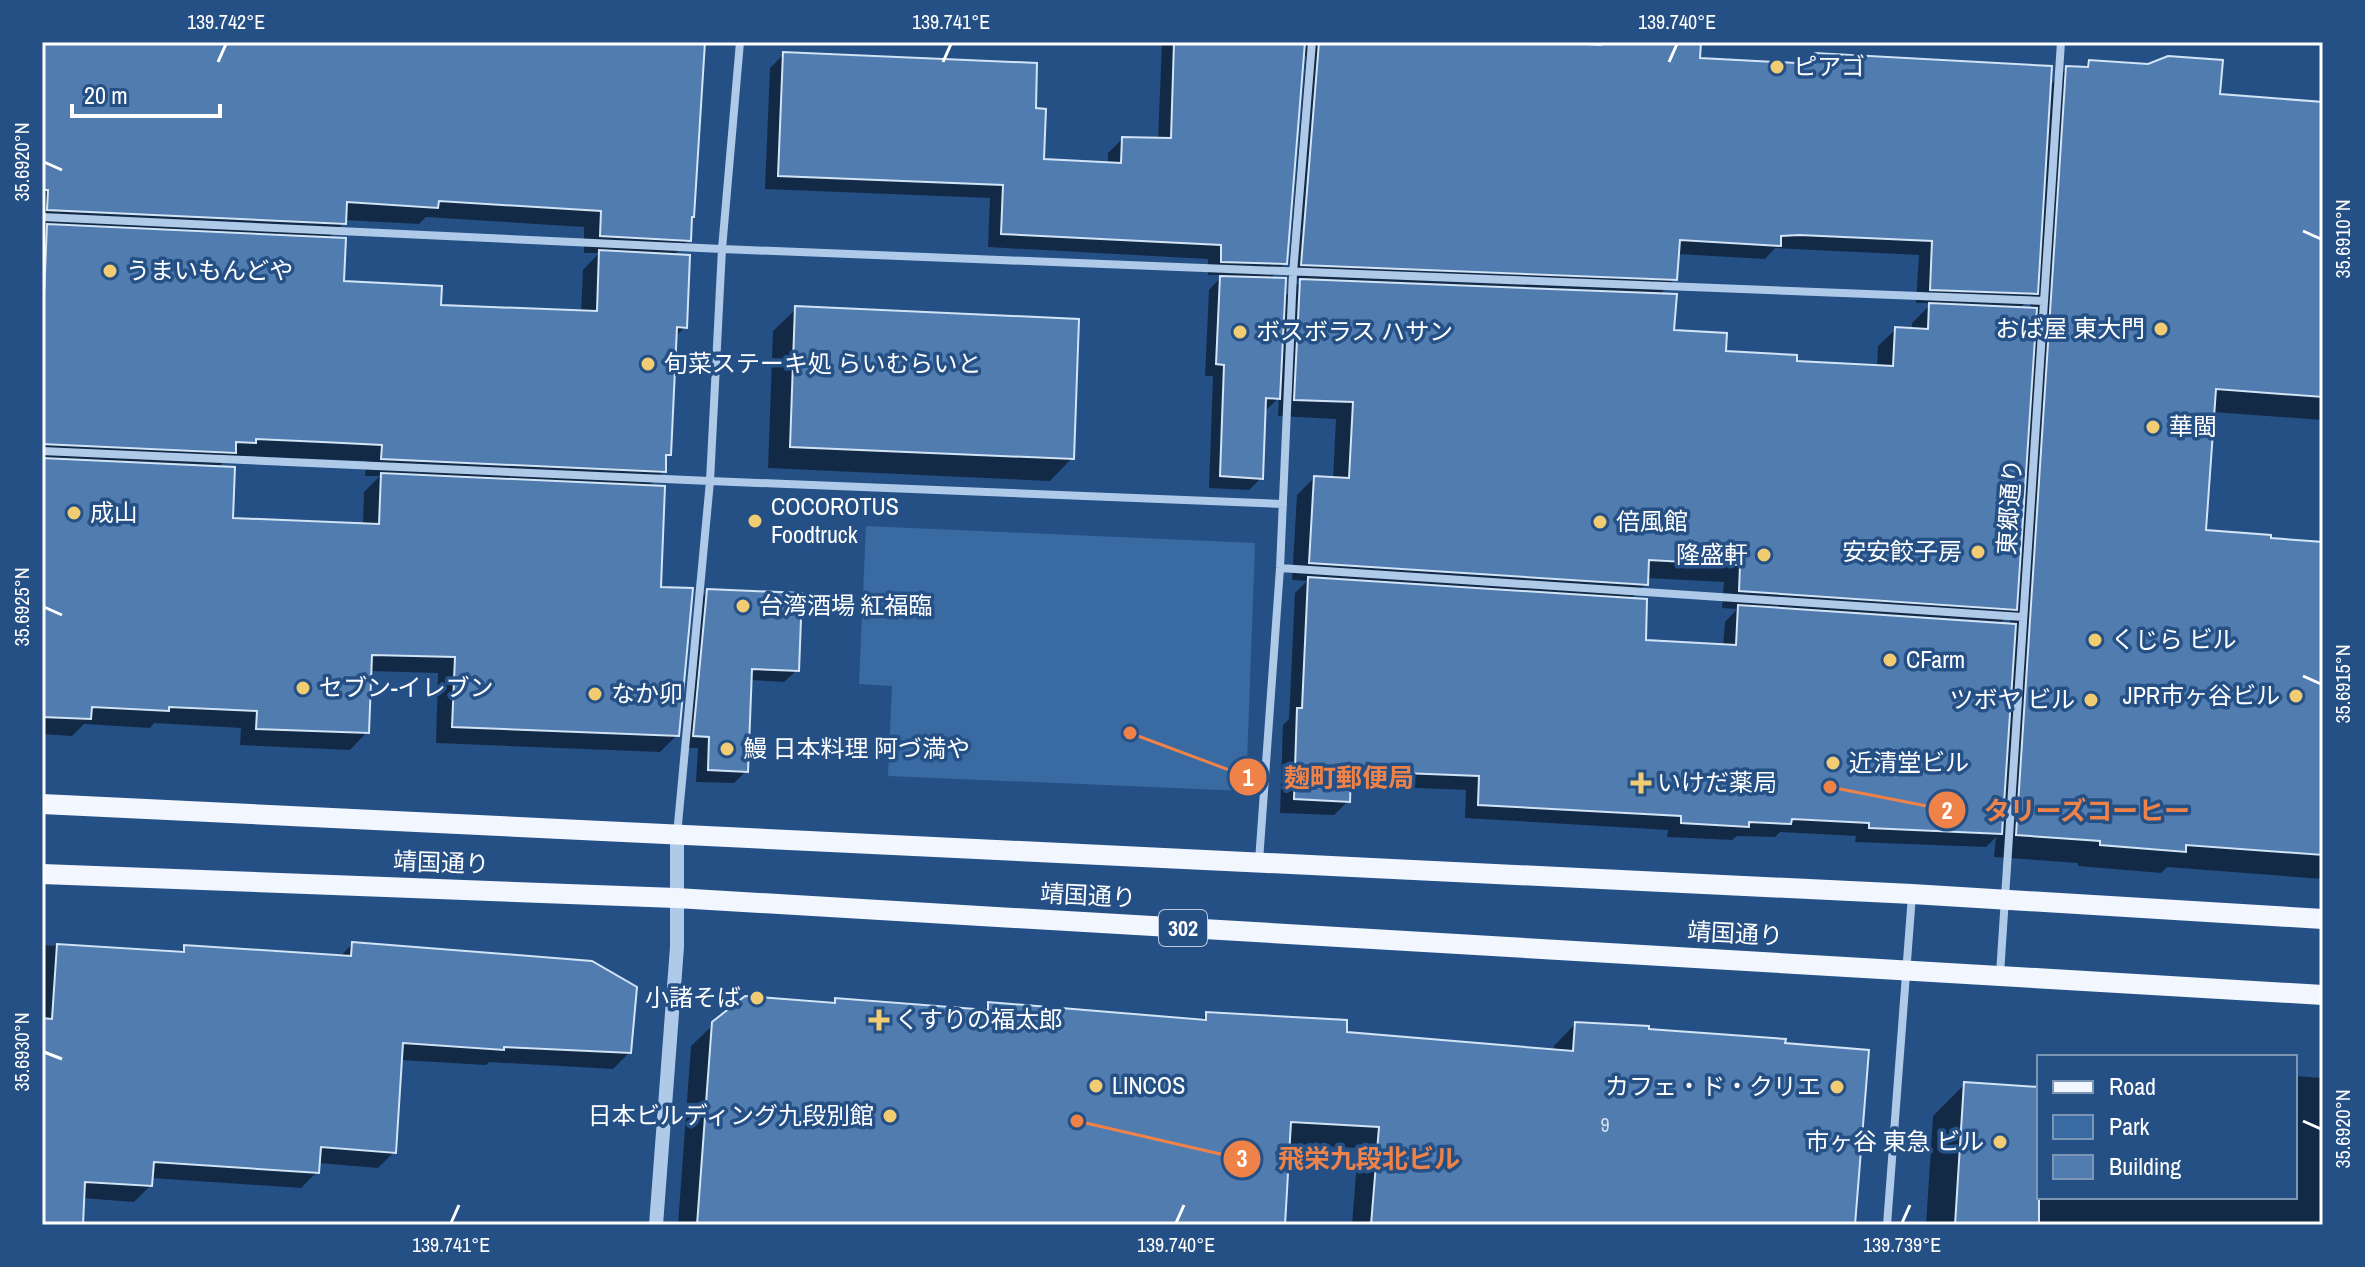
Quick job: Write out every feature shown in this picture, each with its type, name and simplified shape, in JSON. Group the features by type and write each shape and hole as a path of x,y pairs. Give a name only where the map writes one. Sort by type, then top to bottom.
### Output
{"main road":[{"name":"靖国通り","path":"42,804 1259,861 2005,899 2323,919"},
{"name":"靖国通り","path":"42,874 676,898 2323,995"}],"street":[{"path":"656,1225 677,947 677,835 710,481 722,249 740,42"},
{"path":"1259,861 1280,568 1293,273 1312,42"},
{"name":"東郷通り","path":"2000,975 2061,42"},
{"path":"42,217 1293,273 2044,301"},
{"path":"42,451 1283,504"},
{"path":"1280,568 2023,617"},
{"path":"1887,1225 1912,894"}],"green space":[{"path":"866,526 1255,543 1246,791 888,776 892,686 859,684"}],"building":[{"path":"42,42 705,42 691,241 600,236 601,211 439,201 438,208 347,202 346,224 47,210 48,190 42,190"},
{"path":"1174,42 1305,42 1287,264 1221,262 1221,245 1001,234 1003,185 778,176 783,52 1037,63 1036,108 1046,109 1044,159 1121,163 1122,137 1171,138"},
{"path":"1319,42 1549,42 1601,45 1601,42 1701,42 1700,58 1814,64 1815,53 2052,66 2038,294 1930,290 1932,241 1799,235 1781,236 1781,246 1680,240 1677,280 1301,265"},
{"path":"2168,56 2223,60 2220,94 2323,102 2323,397 2216,389 2206,530 2323,542 2323,855 2186,845 2186,852 2016,835 2066,66 2088,67 2089,60 2148,64"},
{"path":"47,224 346,238 344,281 442,286 441,305 597,311 599,250 690,255 687,328 677,327 671,455 666,455 666,472 381,459 382,445 256,439 256,443 236,442 236,453 42,444"},
{"path":"1220,276 1286,278 1280,399 1266,398 1263,479 1220,476 1224,365 1216,364"},
{"path":"1300,279 1677,294 1674,330 1727,333 1726,351 1797,355 1797,361 1893,366 1895,327 1928,329 1929,303 2037,308 2017,610 1739,591 1740,565 1649,560 1648,585 1309,563 1314,476 1349,478 1353,402 1294,400"},
{"path":"795,306 1079,319 1074,459 790,447"},
{"path":"42,458 235,467 233,518 379,524 381,473 665,486 661,587 693,588 679,736 452,727 455,657 372,655 369,733 256,729 257,711 92,707 91,719 42,717"},
{"path":"1308,577 1647,599 1646,640 1736,645 1738,605 2016,624 2002,834 1869,828 1869,823 1792,819 1791,824 1749,822 1749,827 1681,823 1681,816 1478,805 1479,776 1351,771 1350,802 1294,799 1297,708 1302,708"},
{"path":"707,589 802,593 799,671 752,669 748,772 708,770 709,737 693,736"},
{"path":"352,942 592,961 637,987 631,1053 504,1047 504,1050 403,1043 396,1153 321,1147 319,1173 154,1162 152,1186 85,1182 83,1225 42,1225 42,1018 52,1019 57,944 184,952 184,945 351,956"},
{"path":"745,996 835,1003 835,998 988,1010 988,1002 1206,1020 1206,1012 1347,1020 1347,1032 1573,1051 1575,1022 1786,1039 1785,1043 1869,1050 1855,1225 1371,1225 1379,1127 1291,1122 1285,1225 697,1225 712,1022"},
{"name":"市ヶ谷 東急 ビル","path":"1964,1082 2037,1087 2039,1225 1955,1225"}],"place":[{"name":"ピアゴ","path":"1777,67"},
{"name":"うまいもんどや","path":"110,271"},
{"name":"おば屋 東大門","path":"2161,329"},
{"name":"ボスボラス ハサン","path":"1240,332"},
{"name":"旬菜ステーキ処 らいむらいと","path":"648,364"},
{"name":"華閩","path":"2153,427"},
{"name":"成山","path":"74,513"},
{"name":"COCOROTUS Foodtruck","path":"755,521"},
{"name":"倍風館","path":"1600,522"},
{"name":"安安餃子房","path":"1978,552"},
{"name":"隆盛軒","path":"1764,555"},
{"name":"台湾酒場 紅福臨","path":"743,606"},
{"name":"くじら ビル","path":"2095,640"},
{"name":"CFarm","path":"1890,660"},
{"name":"セブン-イレブン","path":"303,688"},
{"name":"なか卯","path":"595,694"},
{"name":"JPR市ヶ谷ビル","path":"2296,696"},
{"name":"ツボヤ ビル","path":"2091,700"},
{"name":"麹町郵便局","path":"1130,733"},
{"name":"鰻 日本料理 阿づ満や","path":"727,749"},
{"name":"近清堂ビル","path":"1833,763"},
{"name":"いけだ薬局","path":"1641,783"},
{"name":"タリーズコーヒー","path":"1830,787"},
{"name":"小諸そば","path":"757,998"},
{"name":"くすりの福太郎","path":"879,1020"},
{"name":"LINCOS","path":"1096,1086"},
{"name":"カフェ・ド・クリエ","path":"1837,1087"},
{"name":"日本ビルディング九段別館","path":"890,1116"},
{"name":"飛栄九段北ビル","path":"1077,1121"},
{"name":"市ヶ谷 東急 ビル","path":"2000,1142"}]}
